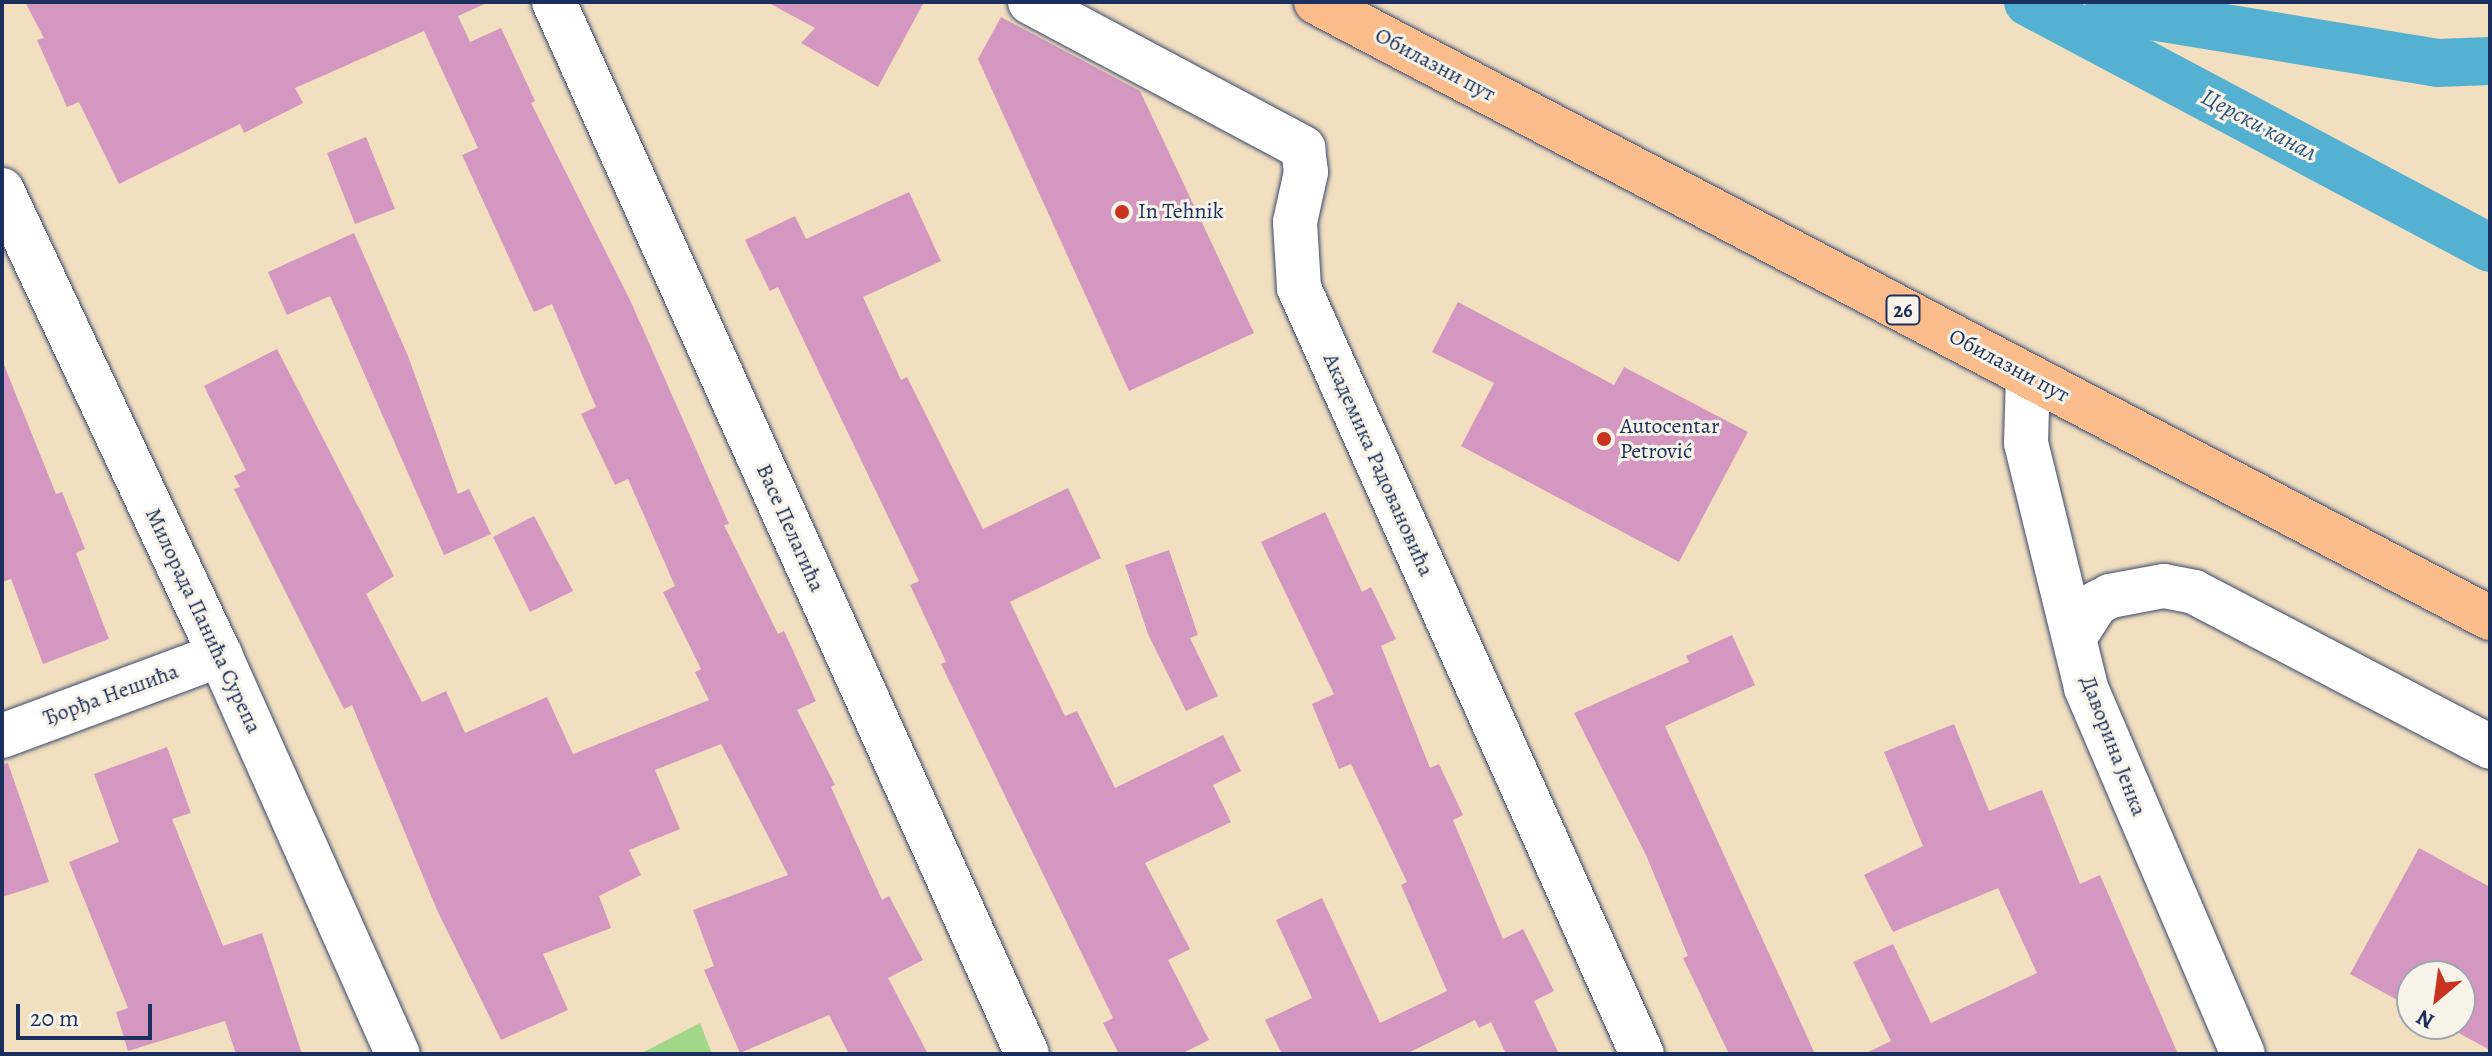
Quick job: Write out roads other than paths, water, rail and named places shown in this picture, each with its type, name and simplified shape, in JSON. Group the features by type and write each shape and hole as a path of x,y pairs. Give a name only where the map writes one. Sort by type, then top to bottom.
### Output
{"main road":[{"name":"Обилазни пут","path":"1316,2 2490,618"}],"street":[{"name":"Васе Пелагића","path":"554,2 1027,1054"},
{"name":"Академика Радовановића","path":"1030,2 1303,148 1306,172 1295,222 1299,288 1642,1054"},
{"name":"Милорада Панића Сурепа","path":"2,190 220,655 398,1054"},
{"name":"Даворина Јенка","path":"2028,376 2026,443 2079,610 2086,688 2243,1054"},
{"path":"2079,610 2140,589 2164,586 2194,592 2490,747"},
{"name":"Ђорђа Нешића","path":"2,736 220,655"}],"waterway":[{"name":"Церски канал","path":"2028,2 2490,248"},
{"path":"2109,2 2145,15 2437,63 2490,61"}],"place":[{"name":"In Tehnik","path":"1122,212"},
{"name":"Autocentar Petrović","path":"1604,439"}]}
